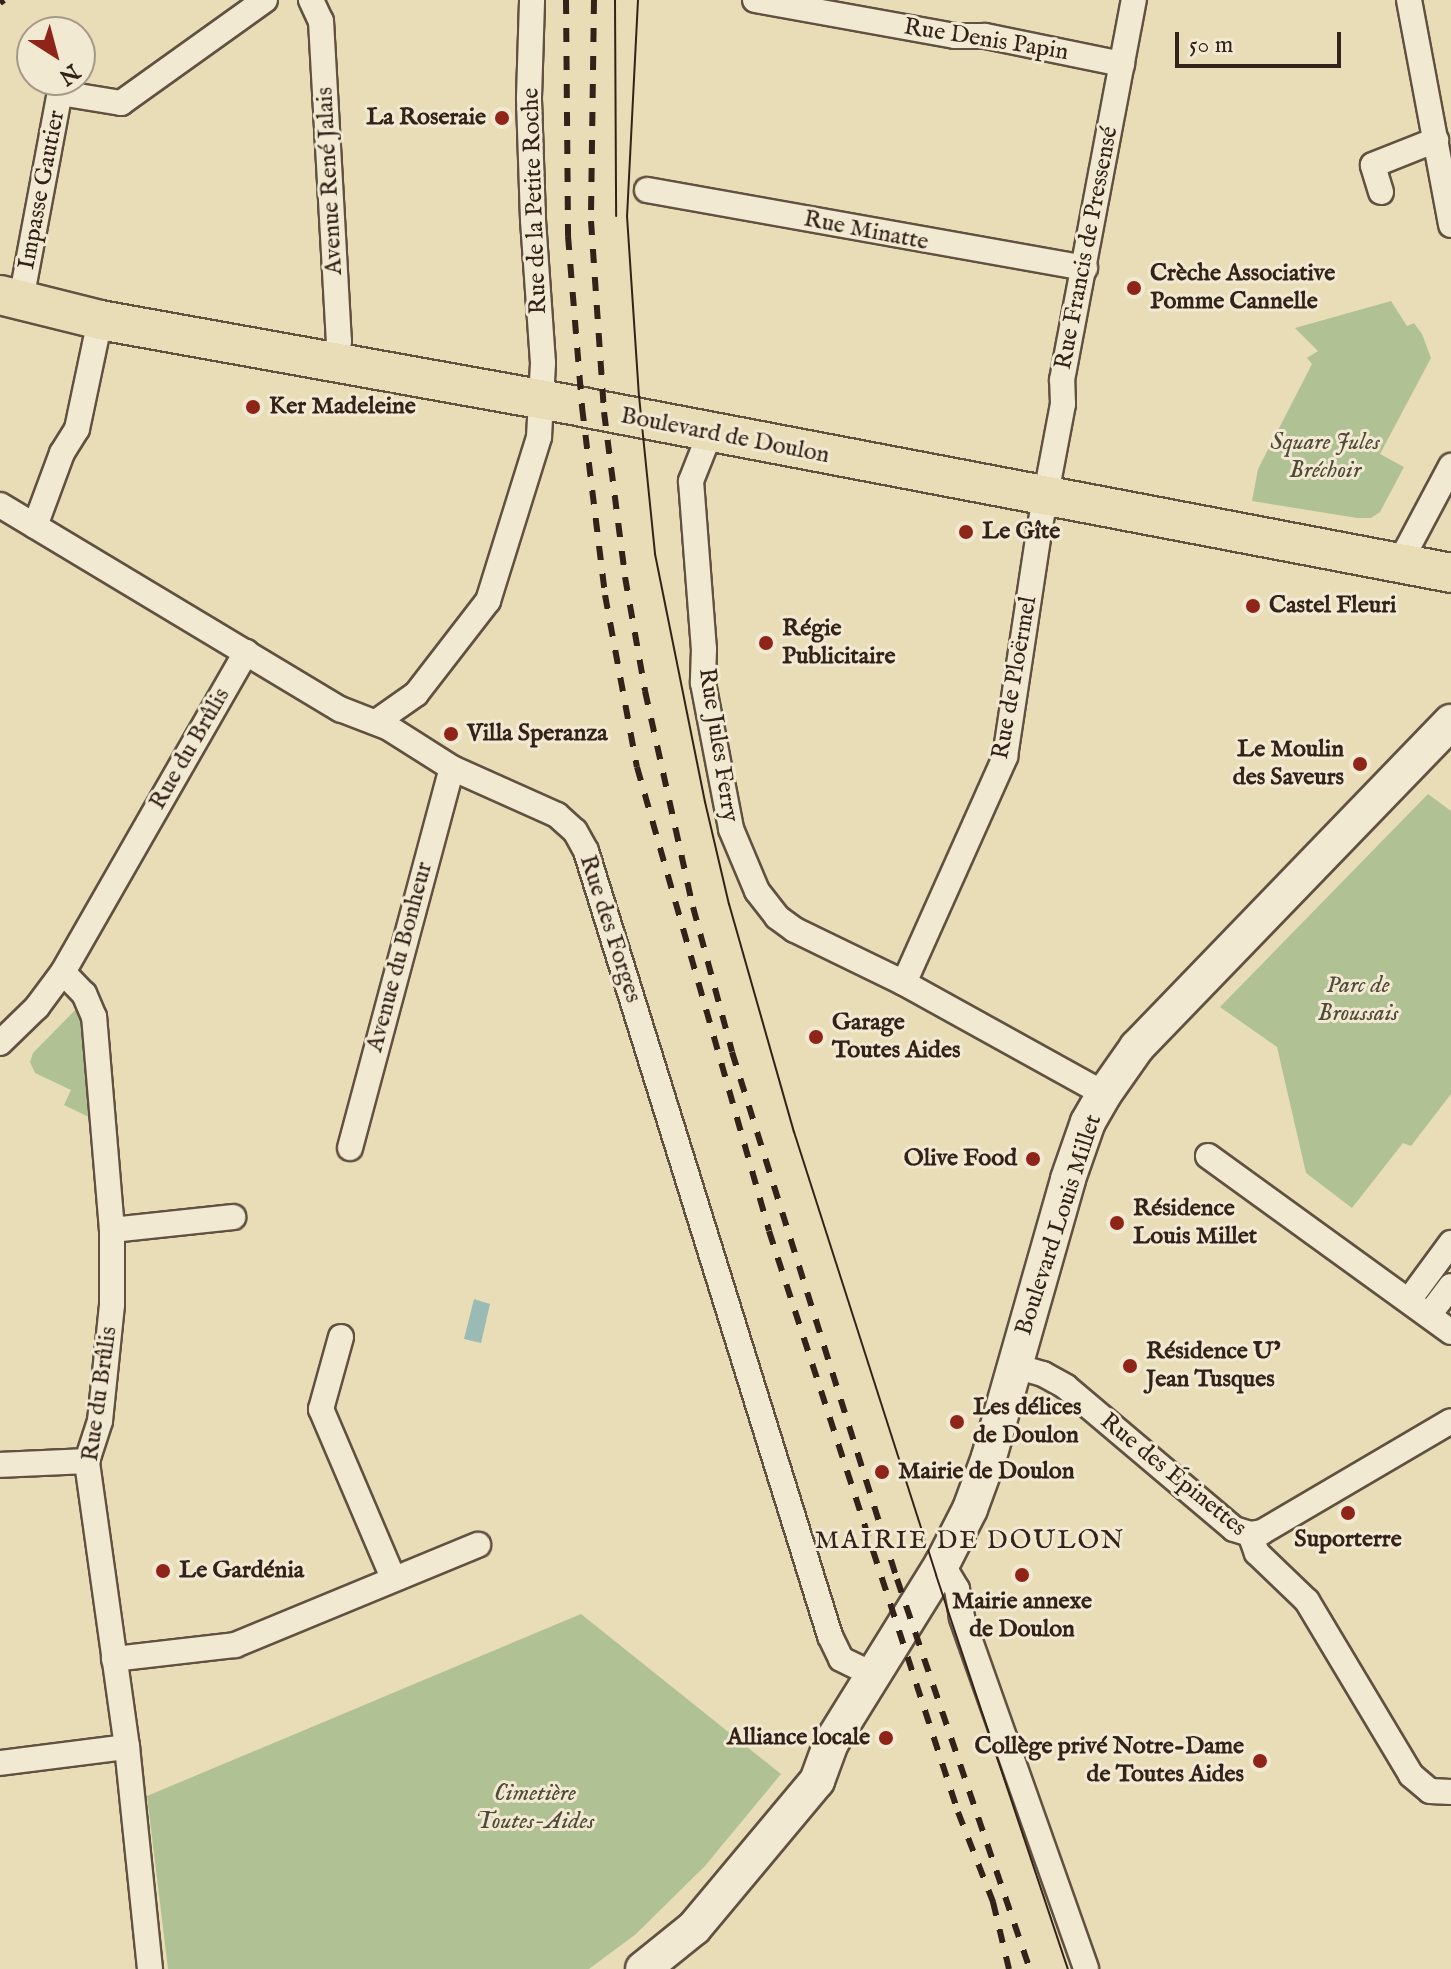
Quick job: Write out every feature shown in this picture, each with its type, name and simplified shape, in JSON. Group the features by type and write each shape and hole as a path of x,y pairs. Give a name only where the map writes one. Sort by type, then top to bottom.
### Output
{"main road":[{"name":"Boulevard de Doulon","path":"11,298 100,320 1451,573"}],"street":[{"path":"96,96 121,103 265,0"},
{"name":"Avenue René Jalais","path":"311,0 321,21 339,341 335,364"},
{"name":"Rue de la Petite Roche","path":"376,722 416,694 488,601 536,451 542,402 529,97 532,0"},
{"name":"Rue Denis Papin","path":"755,0 955,36 985,36 1122,64"},
{"name":"Rue Francis de Pressensé","path":"1046,497 1063,404 1062,380 1134,0"},
{"path":"1409,0 1451,225"},
{"name":"Impasse Gautier","path":"11,298 59,96"},
{"path":"1381,192 1373,165 1436,140"},
{"name":"Rue Minatte","path":"647,190 1085,268"},
{"path":"35,526 47,502 62,453 77,429 100,320"},
{"name":"Rue Jules Ferry","path":"710,433 696,463 692,504 701,593 703,683 731,829 757,891 777,917 795,930 904,983 1104,1094"},
{"path":"1400,562 1451,466"},
{"name":"Rue de Ploërmel","path":"904,983 1005,757 1046,497"},
{"name":"Rue des Forges","path":"0,505 340,709 376,722 452,768 557,815 575,831 586,851 830,1636 841,1659 872,1674"},
{"name":"Rue du Brûlis","path":"0,1043 37,1007 63,972 246,652"},
{"name":"Boulevard Louis Millet","path":"643,1969 694,1928 817,1781 831,1743 942,1564 973,1501 1068,1179 1088,1122 1104,1094 1137,1047 1451,722"},
{"name":"Avenue du Bonheur","path":"350,1148 452,768"},
{"name":"Rue du Brûlis","path":"63,972 84,994 94,1017 112,1230 112,1305 101,1407 87,1461 127,1747 150,1969"},
{"path":"1208,1156 1451,1332"},
{"path":"112,1230 233,1217"},
{"path":"1409,1300 1451,1243"},
{"path":"1429,1315 1451,1286"},
{"path":"341,1337 321,1409 393,1578"},
{"name":"Rue des Épinettes","path":"1015,1366 1043,1374 1066,1387 1234,1529 1250,1534 1257,1553 1307,1601 1411,1775 1430,1791 1451,1792"},
{"path":"1250,1534 1262,1532 1451,1421"},
{"path":"0,1465 87,1461"},
{"path":"114,1659 235,1645 478,1545"},
{"path":"942,1564 957,1589 962,1618 1086,1969"},
{"path":"0,1763 127,1747"}],"green space":[{"name":"Square Jules Bréchoir","path":"1391,301 1407,326 1414,323 1422,334 1431,358 1380,454 1404,467 1380,512 1371,518 1357,518 1252,501 1258,469 1312,364 1307,358 1318,351 1295,328"},
{"name":"Parc de Broussais","path":"1428,794 1451,811 1451,1094 1411,1146 1403,1143 1352,1208 1306,1173 1277,1047 1220,1007"},
{"path":"80,1005 91,1118 64,1105 71,1090 35,1073 30,1062 33,1053"},
{"name":"Cimetière Toutes-Aides","path":"581,1614 781,1774 705,1866 636,1934 589,1969 168,1969 147,1796"}],"water":[{"path":"474,1299 490,1304 481,1343 464,1339"}],"tram line":[{"path":"615,0 616,216"},
{"path":"638,0 627,216 639,396 655,554 705,802 729,904 794,1132 936,1575 1068,1969"}],"railway":[{"path":"0,3 4,0"},
{"path":"566,0 568,236 582,407 605,595 637,767 769,1231 958,1812 993,1902 1009,1969"},
{"path":"594,0 591,221 604,412 625,577 645,691 693,907 732,1052 897,1579 1030,1969"}],"place":[{"name":"La Roseraie","path":"502,118"},
{"name":"Crèche Associative Pomme Cannelle","path":"1134,288"},
{"name":"Ker Madeleine","path":"253,407"},
{"name":"Le Gîte","path":"966,532"},
{"name":"Castel Fleuri","path":"1253,606"},
{"name":"Régie Publicitaire","path":"766,643"},
{"name":"Villa Speranza","path":"451,734"},
{"name":"Le Moulin des Saveurs","path":"1360,764"},
{"name":"Garage Toutes Aides","path":"816,1037"},
{"name":"Olive Food","path":"1033,1159"},
{"name":"Résidence Louis Millet","path":"1117,1223"},
{"name":"Résidence U’ Jean Tusques","path":"1130,1366"},
{"name":"Les délices de Doulon","path":"957,1422"},
{"name":"Mairie de Doulon","path":"882,1472"},
{"name":"Suporterre","path":"1348,1513"},
{"name":"Le Gardénia","path":"163,1571"},
{"name":"Mairie annexe de Doulon","path":"1022,1575"},
{"name":"Alliance locale","path":"886,1738"},
{"name":"Collège privé Notre-Dame de Toutes Aides","path":"1260,1761"}],"district":[{"name":"MAIRIE DE DOULON","path":"970,1541"}]}
